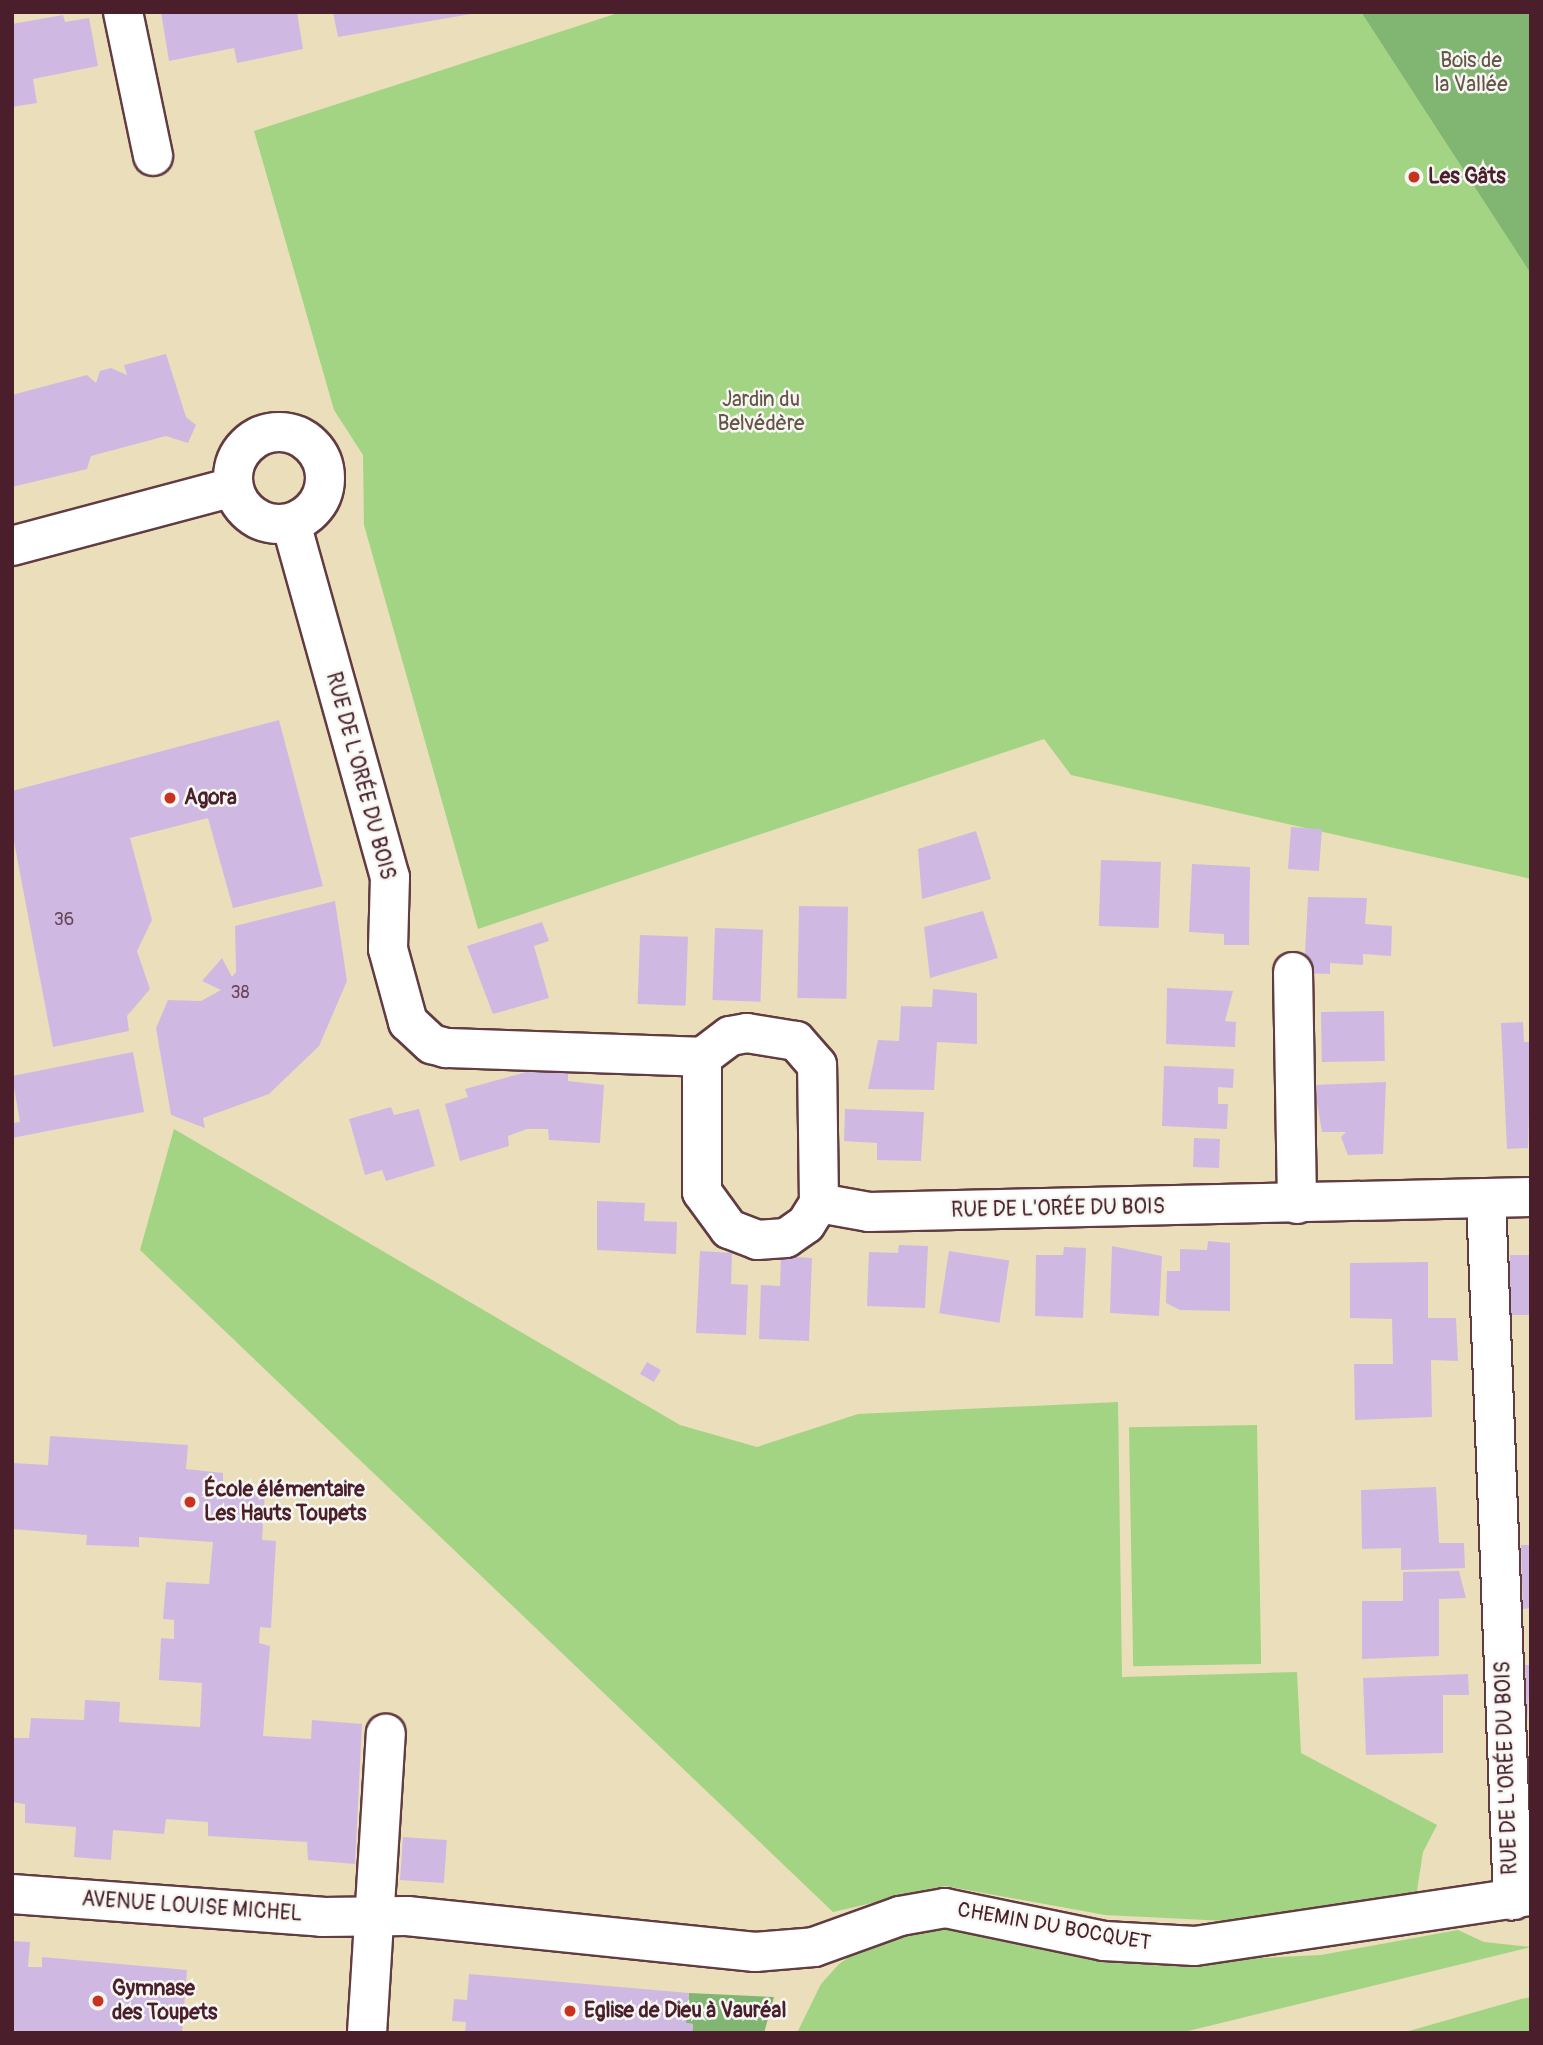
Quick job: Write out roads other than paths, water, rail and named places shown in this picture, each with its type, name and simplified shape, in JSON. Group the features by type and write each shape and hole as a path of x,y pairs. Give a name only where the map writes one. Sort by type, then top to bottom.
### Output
{"street":[{"path":"123,12 153,156"},
{"path":"279,432 302,438 319,454 326,480 315,507 291,523 254,517 233,487 235,464 247,444 279,432"},
{"path":"12,545 233,487"},
{"name":"RUE DE L'ORÉE DU BOIS","path":"291,523 390,877 387,948 408,1022 432,1045 446,1048 702,1057"},
{"path":"1293,972 1297,1204"},
{"path":"747,1033 809,1050 817,1065 818,1203 798,1232 778,1240 747,1237 719,1221 702,1192 699,1171 702,1057 730,1036 747,1033"},
{"name":"RUE DE L'ORÉE DU BOIS","path":"818,1203 869,1212 1531,1197"},
{"name":"RUE DE L'ORÉE DU BOIS","path":"1486,1198 1516,1636 1522,1898"},
{"path":"367,2033 371,1918 387,1734"},
{"name":"AVENUE LOUISE MICHEL","path":"12,1894 371,1918"},
{"name":"CHEMIN DU BOCQUET","path":"371,1918 771,1952 814,1947 900,1916 945,1908 1104,1941 1195,1946 1522,1898"}],"place":[{"name":"Les Gâts","path":"1414,177"},
{"name":"Agora","path":"170,798"},
{"name":"École élémentaire Les Hauts Toupets","path":"190,1502"},
{"name":"Gymnase des Toupets","path":"98,2001"},
{"name":"Eglise de Dieu à Vauréal","path":"570,2011"}],"park label":[{"name":"Bois de la Vallée","path":"1471,73"},
{"name":"Jardin du Belvédère","path":"761,412"}]}
